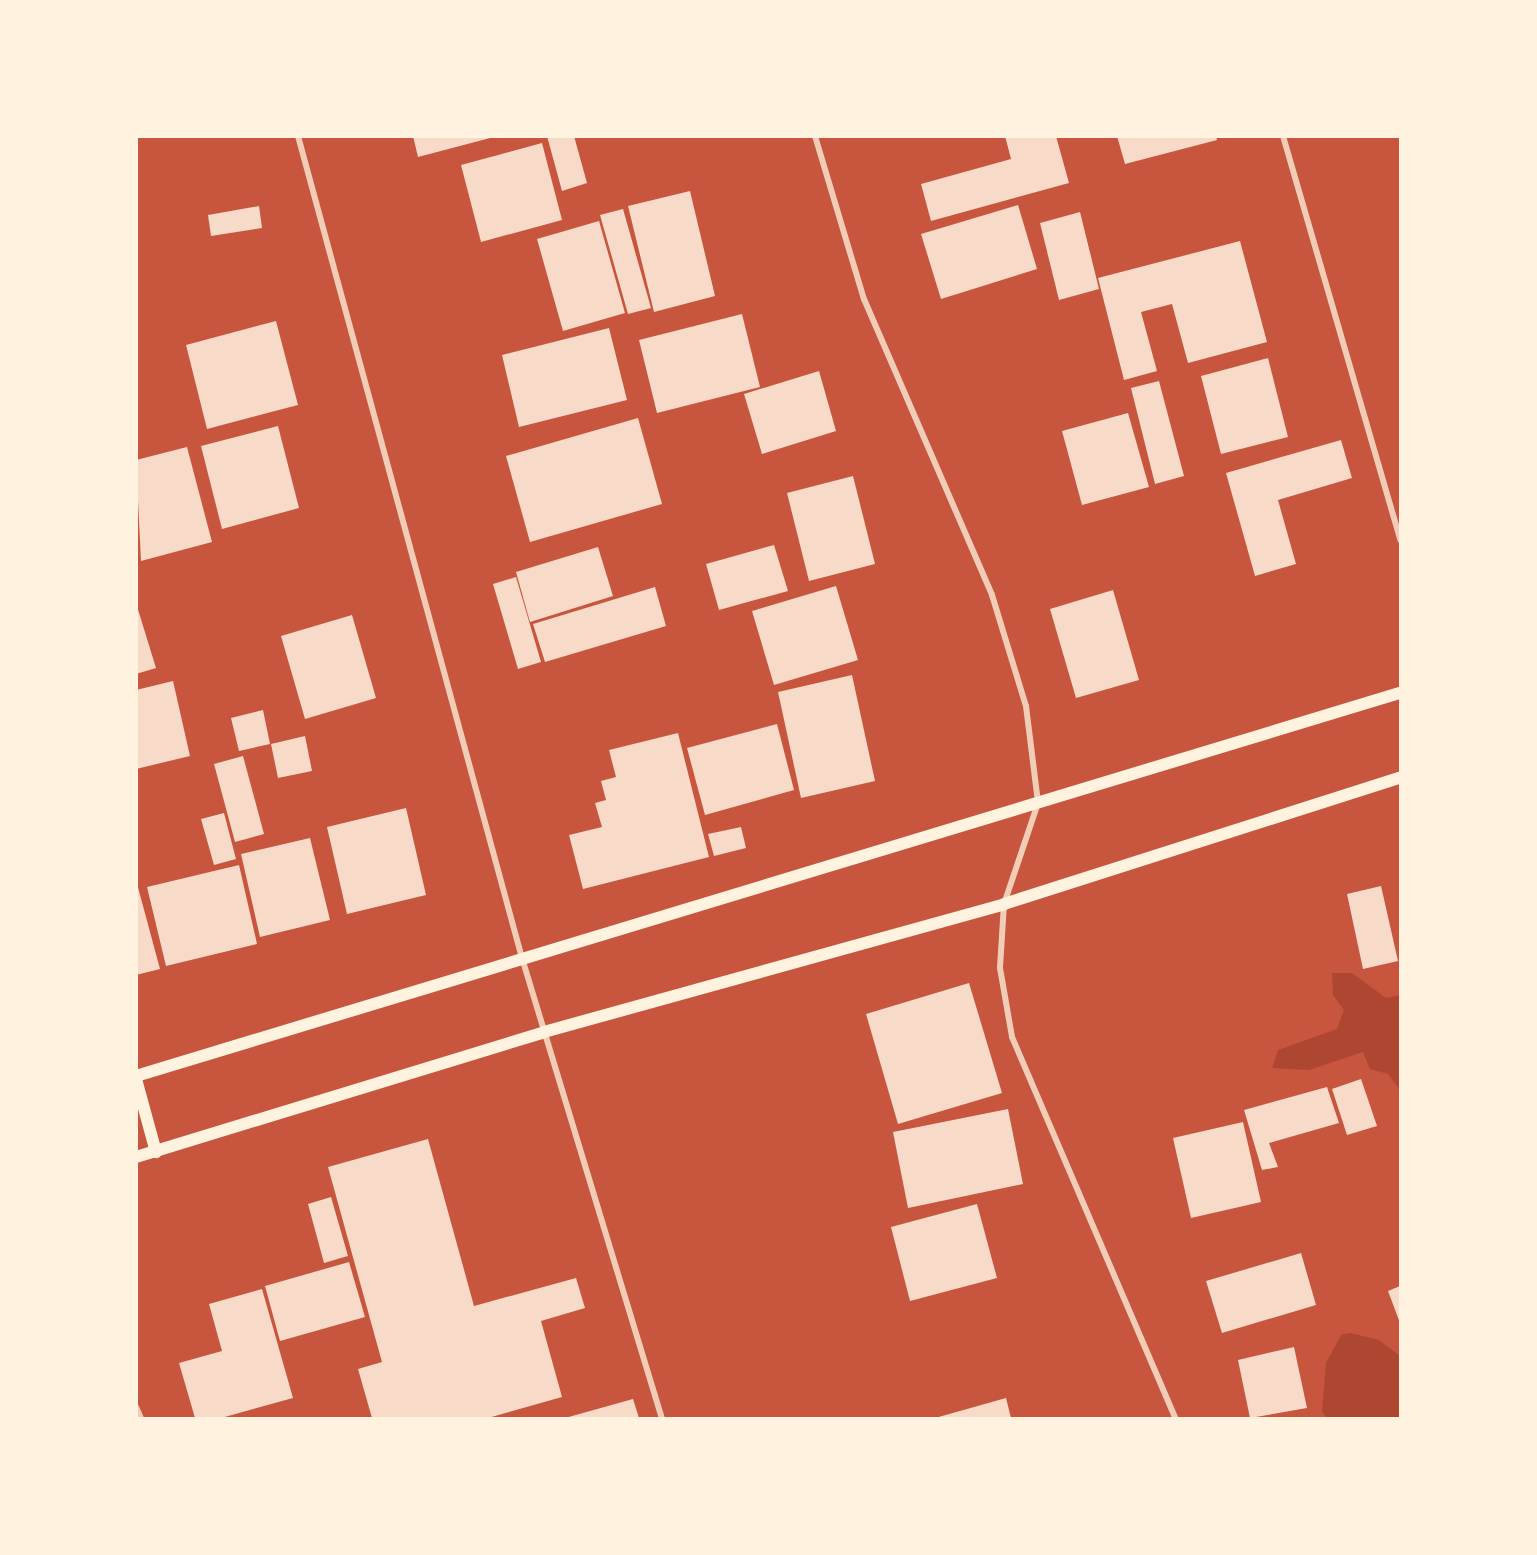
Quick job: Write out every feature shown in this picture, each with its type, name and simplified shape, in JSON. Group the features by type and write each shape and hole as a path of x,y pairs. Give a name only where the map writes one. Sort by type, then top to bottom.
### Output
{"main road":[{"path":"156,1152 136,1077 1401,693"},
{"path":"136,1157 544,1032 1004,904 1401,778"}],"street":[{"path":"298,136 522,958 662,1419"},
{"path":"815,136 868,310 992,595 1026,706 1038,804 1004,904 1000,968 1012,1037 1175,1419"},
{"path":"1283,136 1401,540"},
{"path":"136,1407 141,1419"}],"shaded area":[{"path":"1332,973 1352,973 1386,998 1400,995 1400,1090 1388,1074 1370,1069 1363,1052 1309,1070 1272,1068 1278,1050 1337,1029 1344,1010 1333,995"},
{"path":"1350,1333 1379,1340 1400,1356 1400,1418 1327,1418 1322,1412 1326,1363 1341,1335"}],"building":[{"path":"413,136 494,136 494,137 418,157"},
{"path":"547,136 574,136 587,183 562,191"},
{"path":"1005,136 1056,136 1069,183 931,221 921,184 1011,159"},
{"path":"1117,136 1216,136 1217,140 1125,164"},
{"path":"542,143 562,220 481,242 461,165"},
{"path":"690,191 715,296 654,312 628,206"},
{"path":"1018,205 1037,269 941,299 921,234"},
{"path":"259,206 262,228 211,236 208,215"},
{"path":"623,209 651,308 628,314 600,215"},
{"path":"1080,212 1099,289 1059,300 1040,223"},
{"path":"599,221 625,313 563,331 537,239"},
{"path":"1240,241 1267,342 1188,363 1172,304 1141,312 1157,371 1124,380 1098,278"},
{"path":"742,314 760,387 657,413 639,340"},
{"path":"276,321 298,405 207,429 186,345"},
{"path":"609,328 627,400 519,427 502,355"},
{"path":"1268,358 1288,437 1221,454 1201,376"},
{"path":"819,371 836,431 762,454 744,394"},
{"path":"1159,381 1184,476 1155,484 1131,388"},
{"path":"1128,413 1149,487 1082,505 1062,431"},
{"path":"638,418 662,504 530,542 506,456"},
{"path":"278,426 299,508 222,529 201,446"},
{"path":"1341,440 1352,478 1278,500 1296,564 1255,576 1226,473"},
{"path":"187,447 212,542 141,561 136,460"},
{"path":"853,476 875,564 809,581 787,493"},
{"path":"774,545 788,591 719,610 706,564"},
{"path":"598,547 613,596 530,622 516,572"},
{"path":"516,577 541,662 518,669 493,584"},
{"path":"836,586 858,660 774,685 752,611"},
{"path":"655,587 666,626 545,662 533,624"},
{"path":"1113,590 1139,680 1076,698 1050,609"},
{"path":"136,603 156,668 136,674"},
{"path":"352,615 376,698 305,719 281,636"},
{"path":"852,675 875,781 801,798 778,692"},
{"path":"173,681 190,756 136,769 136,690"},
{"path":"263,710 270,744 239,751 231,718"},
{"path":"777,724 794,790 705,815 687,748"},
{"path":"678,733 709,857 583,889 569,835 602,827 595,803 606,800 601,781 616,777 609,750"},
{"path":"305,736 312,771 278,778 271,744"},
{"path":"243,756 264,834 235,842 214,764"},
{"path":"406,808 426,895 347,914 327,827"},
{"path":"224,813 236,859 214,865 201,819"},
{"path":"741,827 746,848 714,856 708,834"},
{"path":"310,838 330,920 260,937 241,854"},
{"path":"239,865 257,944 166,966 147,887"},
{"path":"136,880 160,969 136,975"},
{"path":"1381,886 1398,961 1363,969 1347,894"},
{"path":"969,983 1002,1093 898,1124 866,1014"},
{"path":"1361,1079 1377,1126 1347,1135 1332,1089"},
{"path":"1327,1087 1339,1123 1269,1143 1278,1167 1262,1170 1244,1110"},
{"path":"1008,1109 1023,1184 908,1208 893,1132"},
{"path":"1243,1122 1261,1202 1191,1218 1173,1138"},
{"path":"428,1139 474,1306 576,1278 585,1308 541,1321 562,1397 488,1418 372,1418 358,1369 382,1362 328,1167"},
{"path":"331,1197 348,1256 324,1263 308,1204"},
{"path":"977,1204 997,1278 910,1301 891,1227"},
{"path":"1301,1253 1316,1305 1222,1333 1206,1281"},
{"path":"349,1262 365,1317 280,1341 265,1286"},
{"path":"1400,1286 1400,1323 1388,1291"},
{"path":"262,1289 293,1398 221,1418 195,1418 179,1363 222,1351 209,1304"},
{"path":"1294,1347 1307,1408 1250,1418 1238,1360"},
{"path":"1006,1398 1011,1418 935,1418"},
{"path":"633,1399 639,1418 565,1418"}]}
